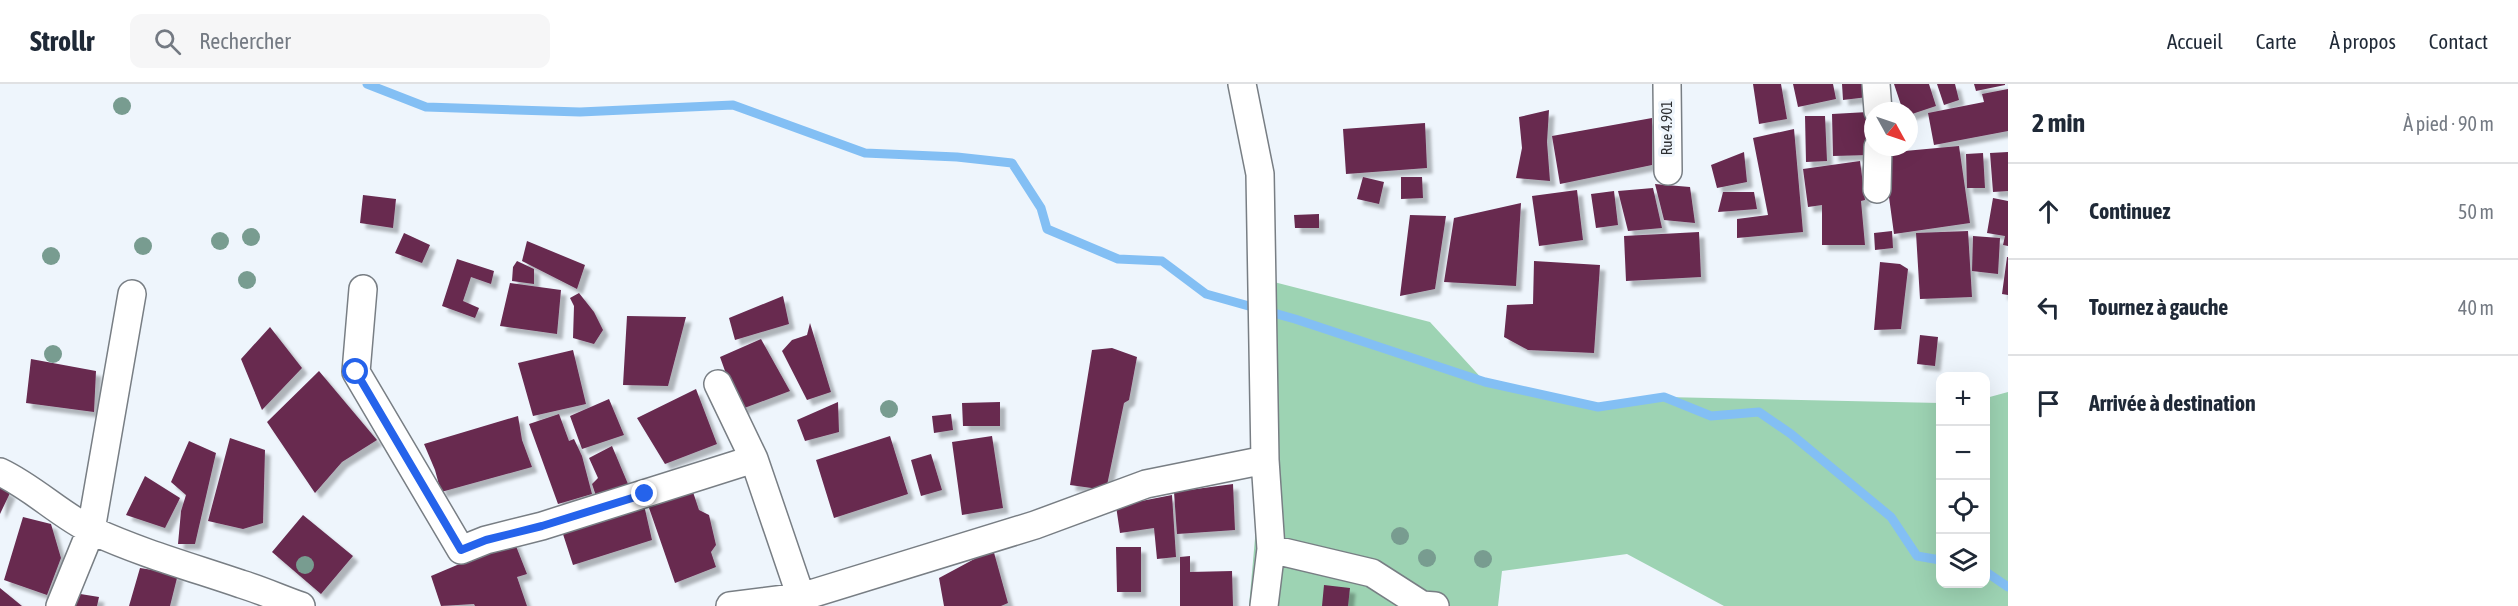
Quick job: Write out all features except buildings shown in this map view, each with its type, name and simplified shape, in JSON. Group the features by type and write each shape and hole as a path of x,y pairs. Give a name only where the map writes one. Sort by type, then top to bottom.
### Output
{"street":[{"path":"1242,84 1260,174 1265,460 1271,549 1264,606"},
{"name":"Rue 4.901","path":"1667,84 1668,171"},
{"path":"1876,84 1877,102"},
{"path":"1877,189 1878,156"},
{"path":"363,289 356,372 461,550 486,540 542,526 754,459"},
{"path":"60,606 91,530 132,294"},
{"path":"718,384 754,459 801,597"},
{"path":"730,606 801,597 1035,525 1146,484 1265,460"},
{"path":"0,472 22,483 58,511 91,530 141,552 243,584 287,604"},
{"path":"1271,549 1372,573 1422,605 1435,606"}],"green space":[{"path":"1258,278 1430,322 1485,382 1598,407 1664,397 1936,403 1936,588 1990,588 1990,397 2008,392 2008,606 1724,606 1627,554 1502,571 1498,606 1249,606 1262,460"}],"waterway":[{"path":"367,84 426,107 580,112 733,105 865,153 957,157 1012,163 1041,208 1047,229 1118,259 1162,261 1206,294 1295,319 1485,382 1598,407 1664,397 1711,416 1759,412 1791,434 1891,517 1917,556 1936,559"},
{"path":"1990,575 2008,587"}],"route":[{"path":"356,372 461,550 486,540 542,526 645,494"}]}
